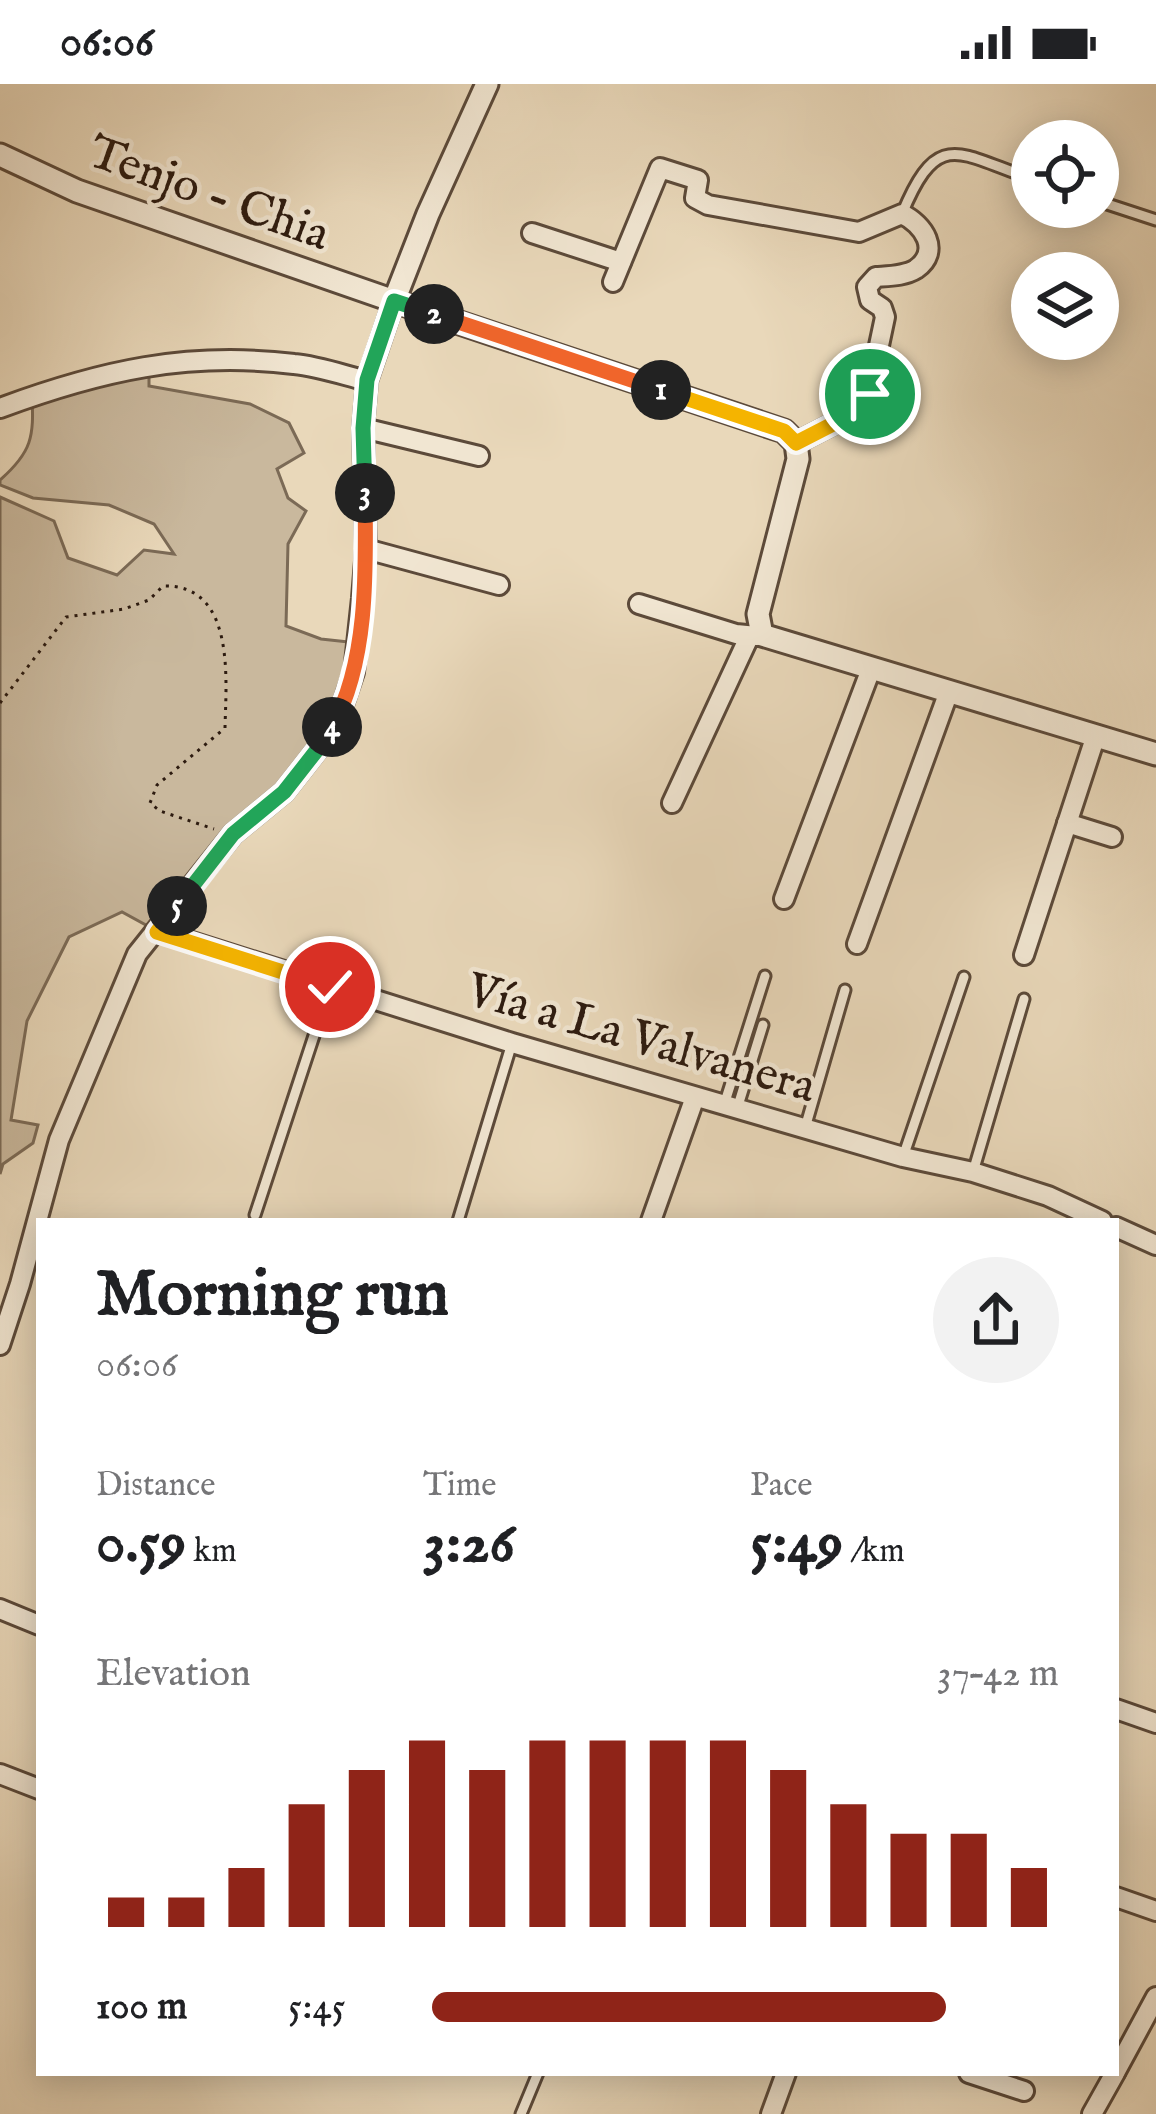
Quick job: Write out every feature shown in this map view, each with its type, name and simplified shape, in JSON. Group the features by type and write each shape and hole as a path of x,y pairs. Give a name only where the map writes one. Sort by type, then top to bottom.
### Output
{"street":[{"path":"38,1218 59,1140 137,954 233,834 284,792 340,713 354,672 366,549 363,428 367,380 428,214 488,84"},
{"name":"Tenjo - Chia","path":"0,155 77,190 394,301"},
{"path":"613,282 660,168 698,181 695,199 708,205 859,232 902,214 915,220 925,232 928,251 921,266 905,274 876,277 867,287 870,300 885,316 866,407 796,443"},
{"path":"532,233 621,262"},
{"path":"394,301 784,431 796,443 798,459 755,636 672,803"},
{"path":"0,408 105,374 198,360 296,364 367,380"},
{"path":"363,428 479,455"},
{"path":"366,549 499,585"},
{"path":"639,604 1156,754"},
{"path":"784,899 871,669"},
{"path":"857,944 948,694"},
{"path":"1024,956 1096,735"},
{"path":"1067,823 1112,837"},
{"name":"Vía a La Valvanera","path":"157,932 695,1097 903,1157 973,1172 1048,1196 1096,1218"},
{"path":"652,1218 695,1097"},
{"path":"0,1345 36,1225"},
{"path":"1119,1228 1156,1245"},
{"path":"0,1610 36,1624"},
{"path":"1119,1710 1156,1723"},
{"path":"0,1774 36,1788"},
{"path":"1119,1898 1156,1911"},
{"path":"1119,2065 1156,1997"},
{"path":"771,2114 785,2076"},
{"path":"978,2076 1024,2091"},
{"path":"1092,2114 1113,2076"}],"lane":[{"path":"902,214 925,166 936,158 953,152 1011,171"},
{"path":"1119,208 1156,220"},
{"path":"730,1107 765,976"},
{"path":"903,1157 964,977"},
{"path":"255,1215 330,987"},
{"path":"806,1128 845,990"},
{"path":"973,1172 1024,998"},
{"path":"730,1107 763,1025"},
{"path":"459,1218 512,1043"},
{"path":"521,2114 537,2076"}],"path":[{"path":"0,703 66,617 124,609 149,600 164,586 192,590 218,620 226,662 225,728 157,785 150,803 173,817 233,834"}],"shaded area":[{"path":"149,365 149,386 250,404 289,423 304,453 277,469 288,498 306,511 288,544 286,626 321,639 358,643 324,741 233,834 157,931 122,912 69,937 27,1021 11,1120 38,1125 33,1143 3,1164 0,1174 0,497 54,521 68,558 117,575 144,550 174,554 154,524 109,505 33,498 0,485 0,480 29,443 32,396"}],"route":[{"path":"330,987 157,932 233,834 284,792 340,713 354,672 366,549 363,428 367,380 394,301 784,431 796,443 866,407 870,394"}]}
